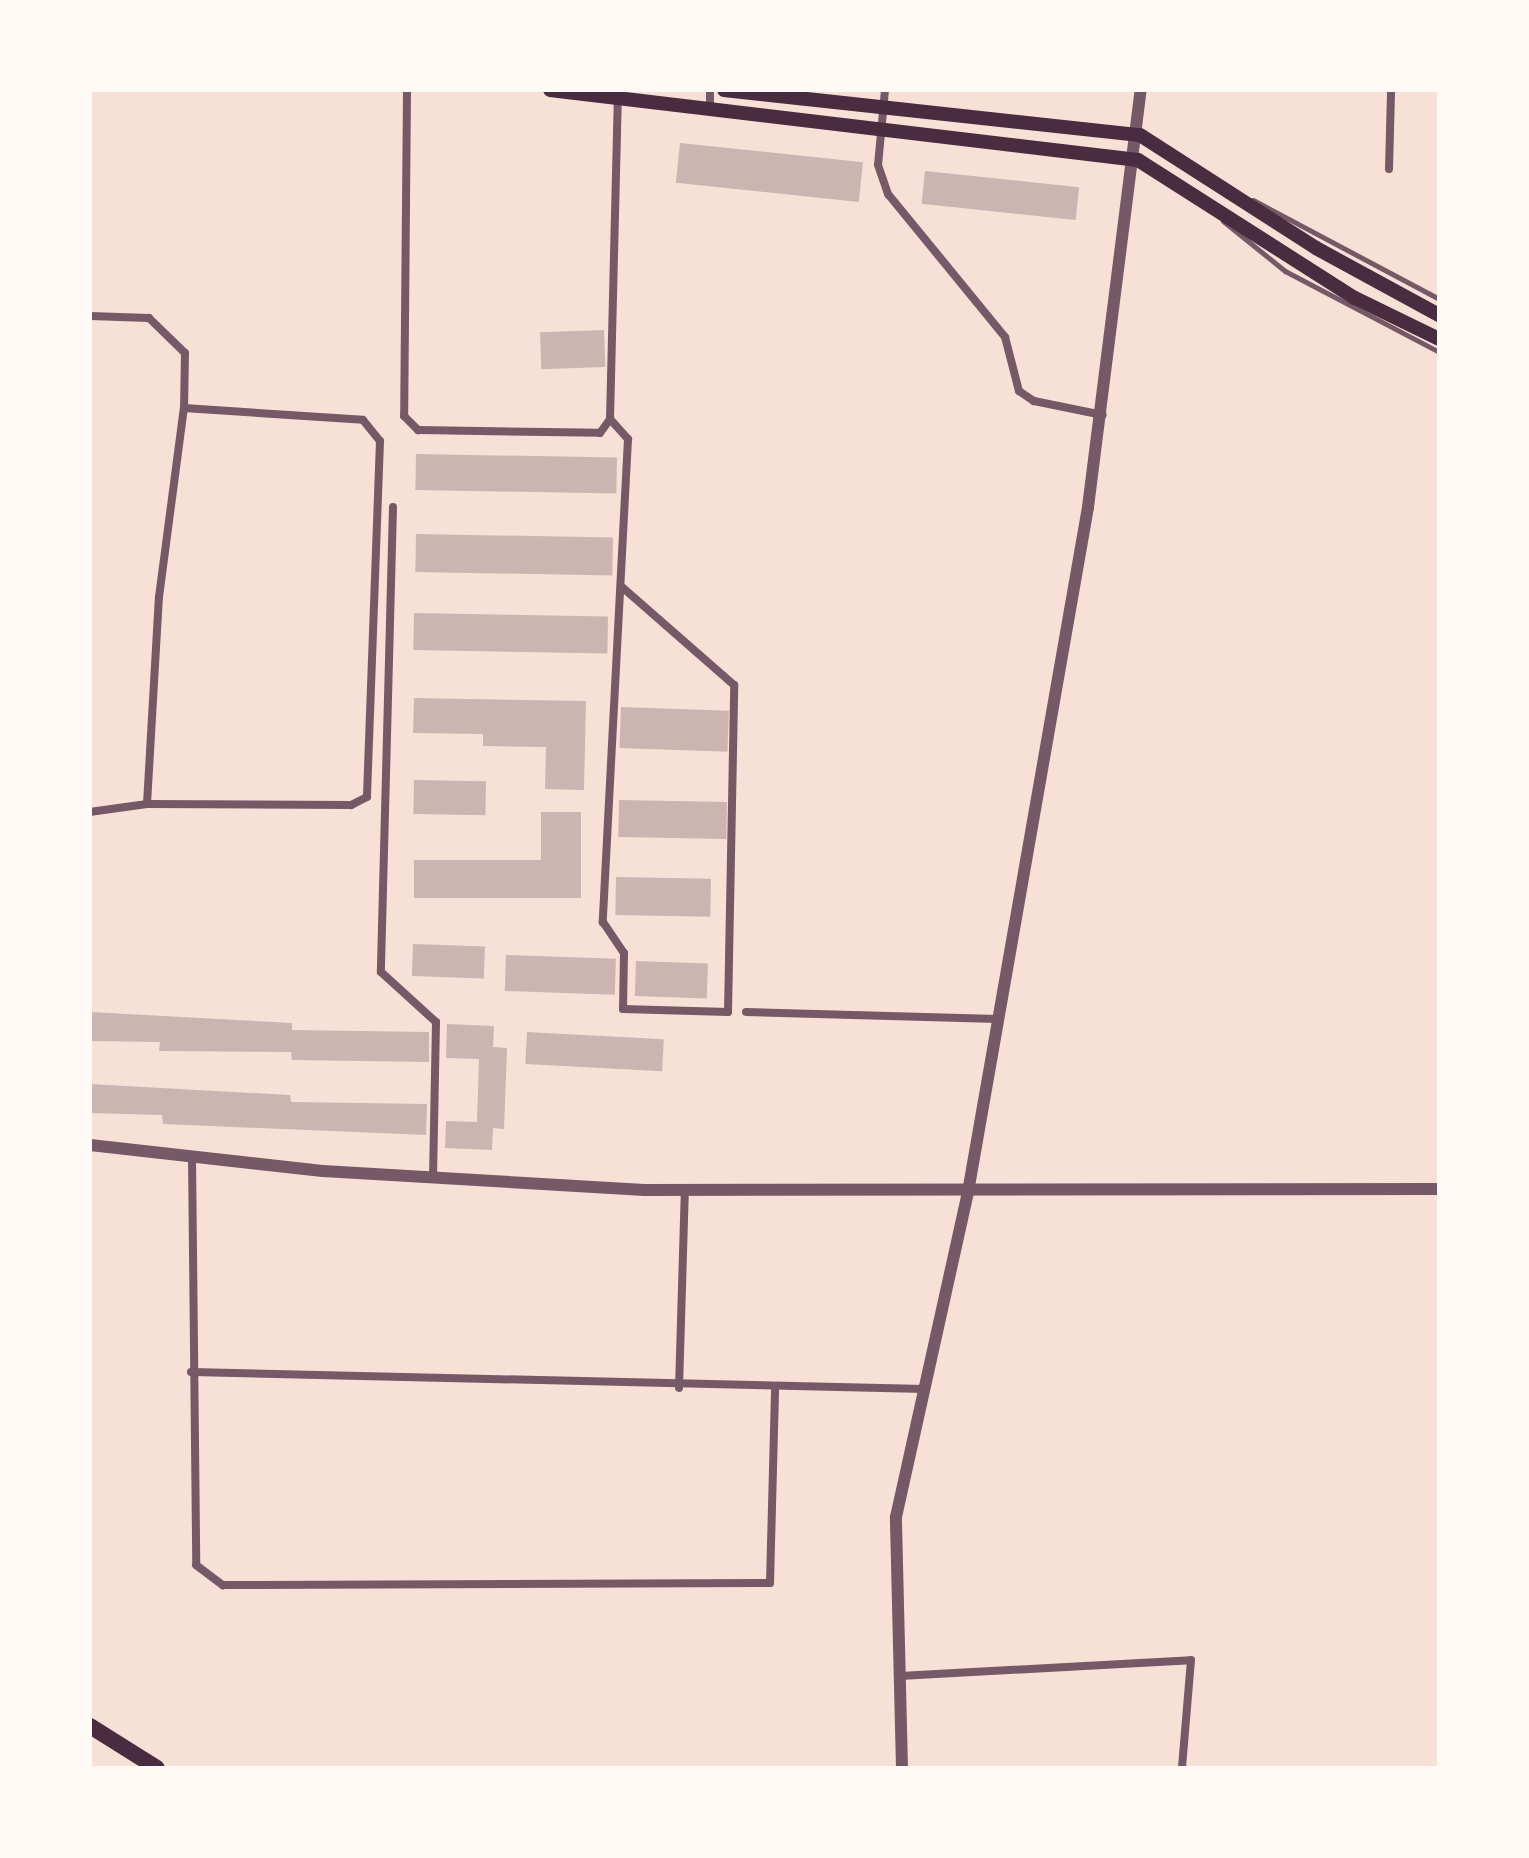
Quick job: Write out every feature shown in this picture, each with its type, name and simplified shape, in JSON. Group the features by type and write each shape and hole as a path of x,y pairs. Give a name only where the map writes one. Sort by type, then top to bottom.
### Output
{"main road":[{"path":"550,90 1138,160 1355,298 1439,339"},
{"path":"724,90 1140,135 1228,191 1439,315"},
{"path":"90,1726 157,1768"}],"street":[{"path":"407,90 404,416 418,430 600,433 610,419 618,98"},
{"path":"710,90 710,108"},
{"path":"885,90 878,165 888,194 1005,337 1019,391 1034,401 1103,415"},
{"path":"902,1768 896,1517 968,1192 1103,415 1138,160 1141,90"},
{"path":"1389,169 1391,90"},
{"path":"90,316 149,318 185,353 184,408 159,597 147,804"},
{"path":"90,812 147,804 351,805 367,797 380,441 363,420 184,408"},
{"path":"610,419 628,439 621,586 608,734 603,922 624,953 623,1009 728,1012 734,685 621,586"},
{"path":"393,507 381,972 436,1022 433,1178"},
{"path":"746,1012 998,1019"},
{"path":"90,1145 433,1178 685,1190 1439,1189"},
{"path":"192,1156 191,1372 196,1565 223,1585 770,1583 775,1390"},
{"path":"679,1388 685,1190"},
{"path":"191,1372 679,1388 925,1389"},
{"path":"900,1676 1191,1660 1182,1768"}],"lane":[{"path":"1228,191 1439,299"},
{"path":"1212,209 1285,271 1439,352"}],"building":[{"path":"680,143 863,162 859,202 676,183"},
{"path":"925,171 1079,187 1076,220 922,204"},
{"path":"604,330 605,367 541,369 540,332"},
{"path":"416,454 617,458 616,494 415,490"},
{"path":"416,534 613,537 612,575 415,572"},
{"path":"414,613 608,616 607,653 413,650"},
{"path":"414,698 586,701 584,790 545,789 546,747 483,746 483,734 413,733"},
{"path":"621,707 729,711 728,752 620,748"},
{"path":"414,780 486,781 485,815 413,814"},
{"path":"619,800 727,802 726,839 618,837"},
{"path":"541,812 581,812 581,898 414,898 414,860 541,860"},
{"path":"616,877 711,879 710,917 615,915"},
{"path":"413,944 485,947 484,978 412,976"},
{"path":"506,955 616,959 615,995 505,991"},
{"path":"636,961 708,964 707,998 635,996"},
{"path":"90,1012 292,1023 292,1030 429,1032 429,1062 292,1060 291,1052 159,1051 160,1042 90,1041"},
{"path":"447,1024 494,1026 493,1047 507,1048 504,1129 493,1128 492,1150 445,1148 446,1121 477,1122 479,1059 446,1058"},
{"path":"527,1032 664,1039 662,1071 525,1064"},
{"path":"90,1084 290,1095 291,1102 427,1104 426,1135 163,1124 162,1115 90,1113"}]}
